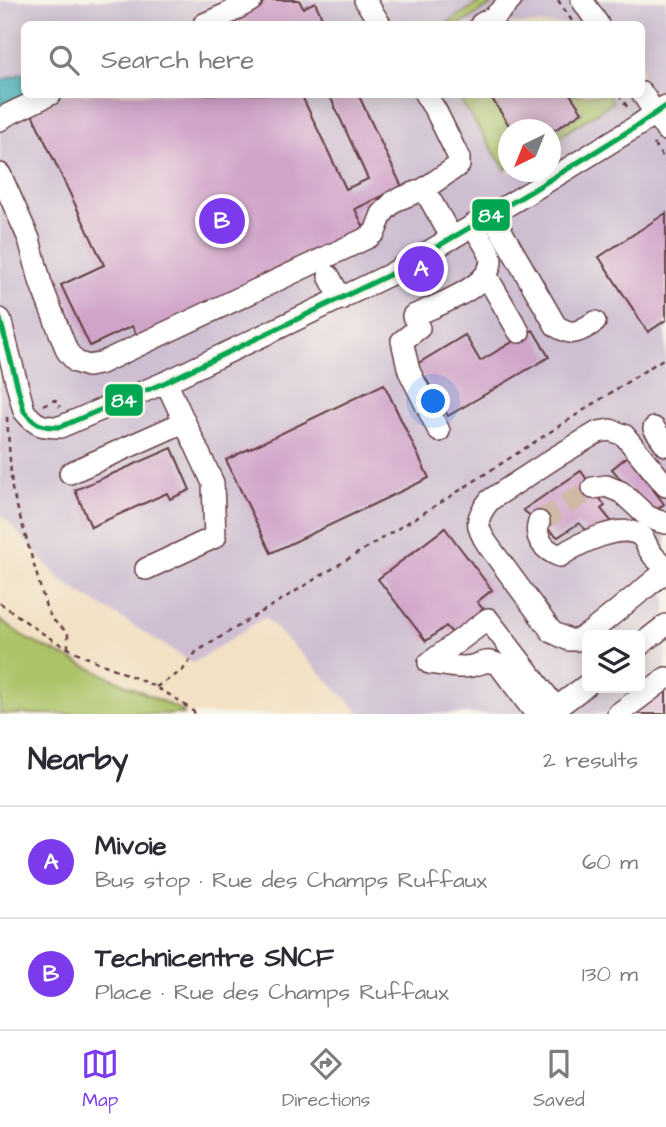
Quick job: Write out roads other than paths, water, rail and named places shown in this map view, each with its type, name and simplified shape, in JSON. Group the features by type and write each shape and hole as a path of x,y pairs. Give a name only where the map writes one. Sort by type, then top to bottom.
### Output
{"street":[{"path":"210,21 251,0"},
{"path":"365,0 378,21"},
{"path":"491,21 511,0"},
{"path":"582,0 596,21"},
{"path":"0,120 43,98"},
{"path":"0,174 10,222 29,239 41,284 67,351 76,362 88,366 99,364 369,237 382,214 394,201 424,189 459,166 458,158 428,98"},
{"path":"0,319 24,411 33,423 60,427 166,382 388,275 530,192 659,122 645,98"},
{"path":"424,189 452,238"},
{"path":"439,431 409,371 402,341 419,328 413,316 477,285 486,275 491,266 483,220"},
{"path":"483,220 556,326 567,332 578,333 594,322"},
{"path":"486,275 519,332"},
{"path":"329,276 341,299"},
{"path":"146,569 215,537 213,483 166,382"},
{"path":"70,473 184,422"},
{"path":"666,486 624,435 610,430 598,432 490,500 482,510 478,522 479,531 488,545 552,632 569,640 578,640 592,631 666,571"},
{"path":"593,488 606,486 621,492 647,516 662,522"},
{"path":"620,532 621,492"},
{"path":"539,522 539,538 549,552 560,556 598,536 620,532 636,533 644,539 658,561 666,566"},
{"path":"646,544 653,525 662,522"},
{"path":"488,619 547,712 499,665 491,661 483,661 470,667 429,663 488,619"},
{"path":"645,641 666,625"},
{"path":"618,714 666,678"},
{"path":"547,712 582,688"}],"water":[{"path":"21,74 21,98 0,107 0,81"}],"tunnel":[{"path":"539,522 593,488"}],"place":[{"name":"Technicentre SNCF","path":"222,221"},
{"name":"Mivoie","path":"421,269"}]}
